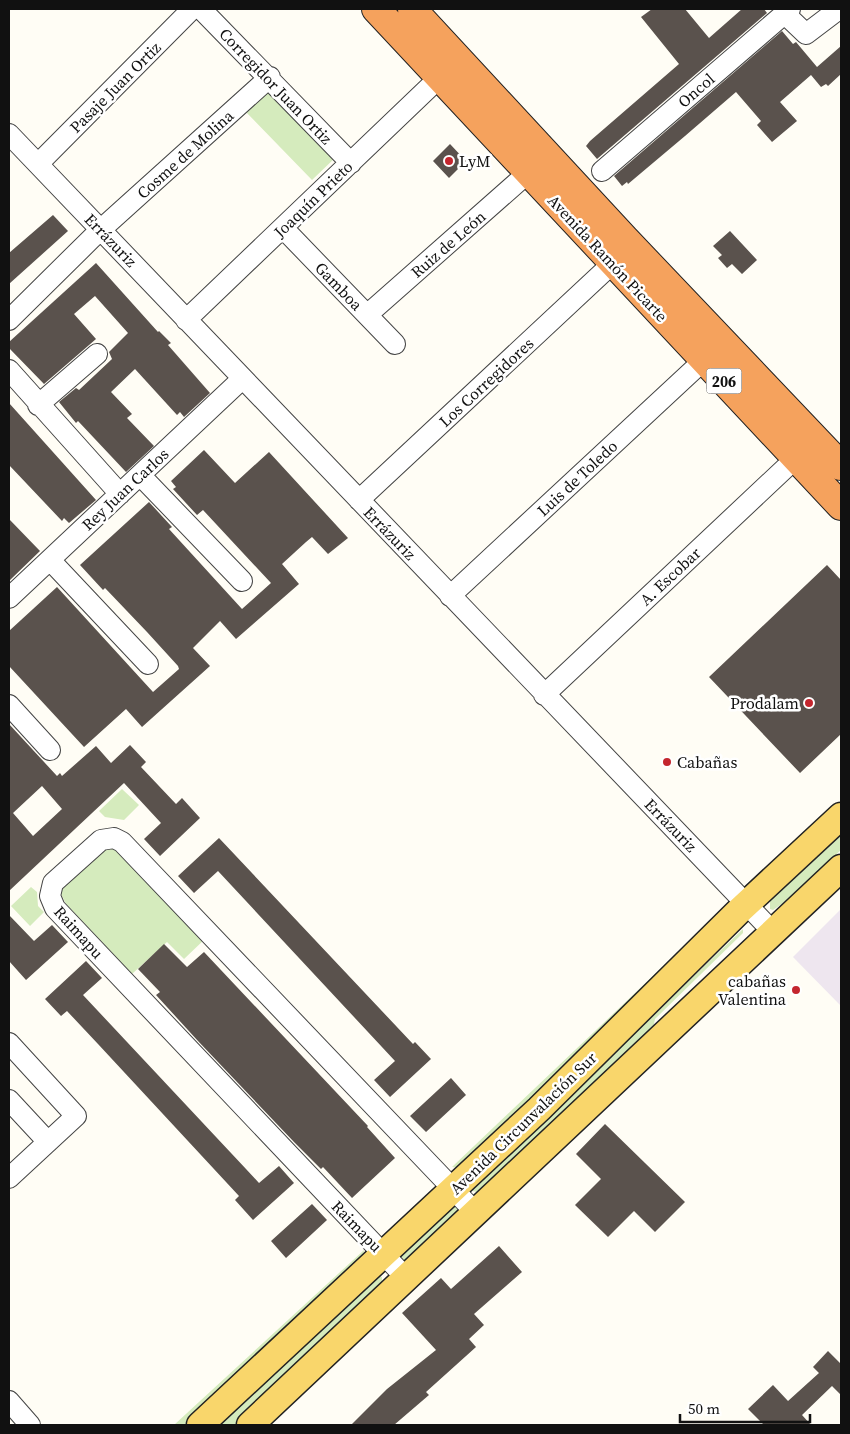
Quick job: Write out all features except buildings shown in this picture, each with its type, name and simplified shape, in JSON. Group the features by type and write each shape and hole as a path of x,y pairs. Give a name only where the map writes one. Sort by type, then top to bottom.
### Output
{"highway":[{"name":"Avenida Ramón Picarte","path":"376,9 529,172 619,251 841,466"},
{"name":"Avenida Ramón Picarte","path":"412,9 619,251 704,360 841,506"}],"main road":[{"name":"Avenida Circunvalación Sur","path":"200,1425 539,1109 747,904 841,816"},
{"name":"Avenida Circunvalación Sur","path":"250,1425 841,868"}],"street":[{"name":"Pasaje Juan Ortiz","path":"38,164 192,9"},
{"name":"Corregidor Juan Ortiz","path":"201,9 351,163"},
{"path":"788,11 806,34 839,9"},
{"name":"Oncol","path":"602,172 788,11"},
{"name":"Cosme de Molina","path":"10,316 100,230 270,78"},
{"name":"Joaquín Prieto","path":"186,320 440,78"},
{"name":"Errázuriz","path":"9,134 544,695 773,932"},
{"name":"Ruiz de León","path":"367,315 529,172"},
{"name":"Gamboa","path":"283,228 395,344"},
{"name":"Los Corregidores","path":"359,500 619,251"},
{"path":"38,405 96,354"},
{"name":"Luis de Toledo","path":"450,596 704,360"},
{"path":"9,370 38,405 120,494"},
{"name":"Rey Juan Carlos","path":"9,598 242,379"},
{"name":"A. Escobar","path":"544,695 796,458"},
{"path":"140,475 242,581"},
{"path":"50,560 148,664"},
{"path":"9,705 50,750"},
{"name":"Raimapu","path":"407,1279 58,911 50,896 53,883 101,840 114,838 122,842 475,1212"},
{"path":"9,1043 76,1116 9,1178"},
{"path":"9,1100 48,1142"},
{"path":"9,1401 30,1425"}],"shaded area":[{"path":"841,909 841,1006 793,957"}],"green space":[{"path":"272,85 337,156 312,180 244,110"},
{"path":"122,789 139,805 124,820 105,817 99,811"},
{"path":"841,835 841,850 783,903 773,910 770,909 770,901"},
{"path":"107,844 119,846 206,938 184,959 167,942 132,974 66,904 61,894 63,885"},
{"path":"31,887 37,892 38,906 44,912 30,926 11,906"},
{"path":"724,913 459,1168 452,1167 696,935"},
{"path":"743,929 743,933 655,1019 653,1029 480,1193 473,1191 472,1187"},
{"path":"457,1202 459,1210 406,1262 399,1259 399,1251"},
{"path":"364,1250 363,1261 186,1425 174,1425"},
{"path":"377,1275 382,1277 382,1283 236,1425 215,1425"}],"place":[{"name":"LyM","path":"449,161"},
{"name":"Prodalam","path":"809,703"},
{"name":"Cabañas","path":"667,762"},
{"name":"cabañas Valentina","path":"796,990"}]}
